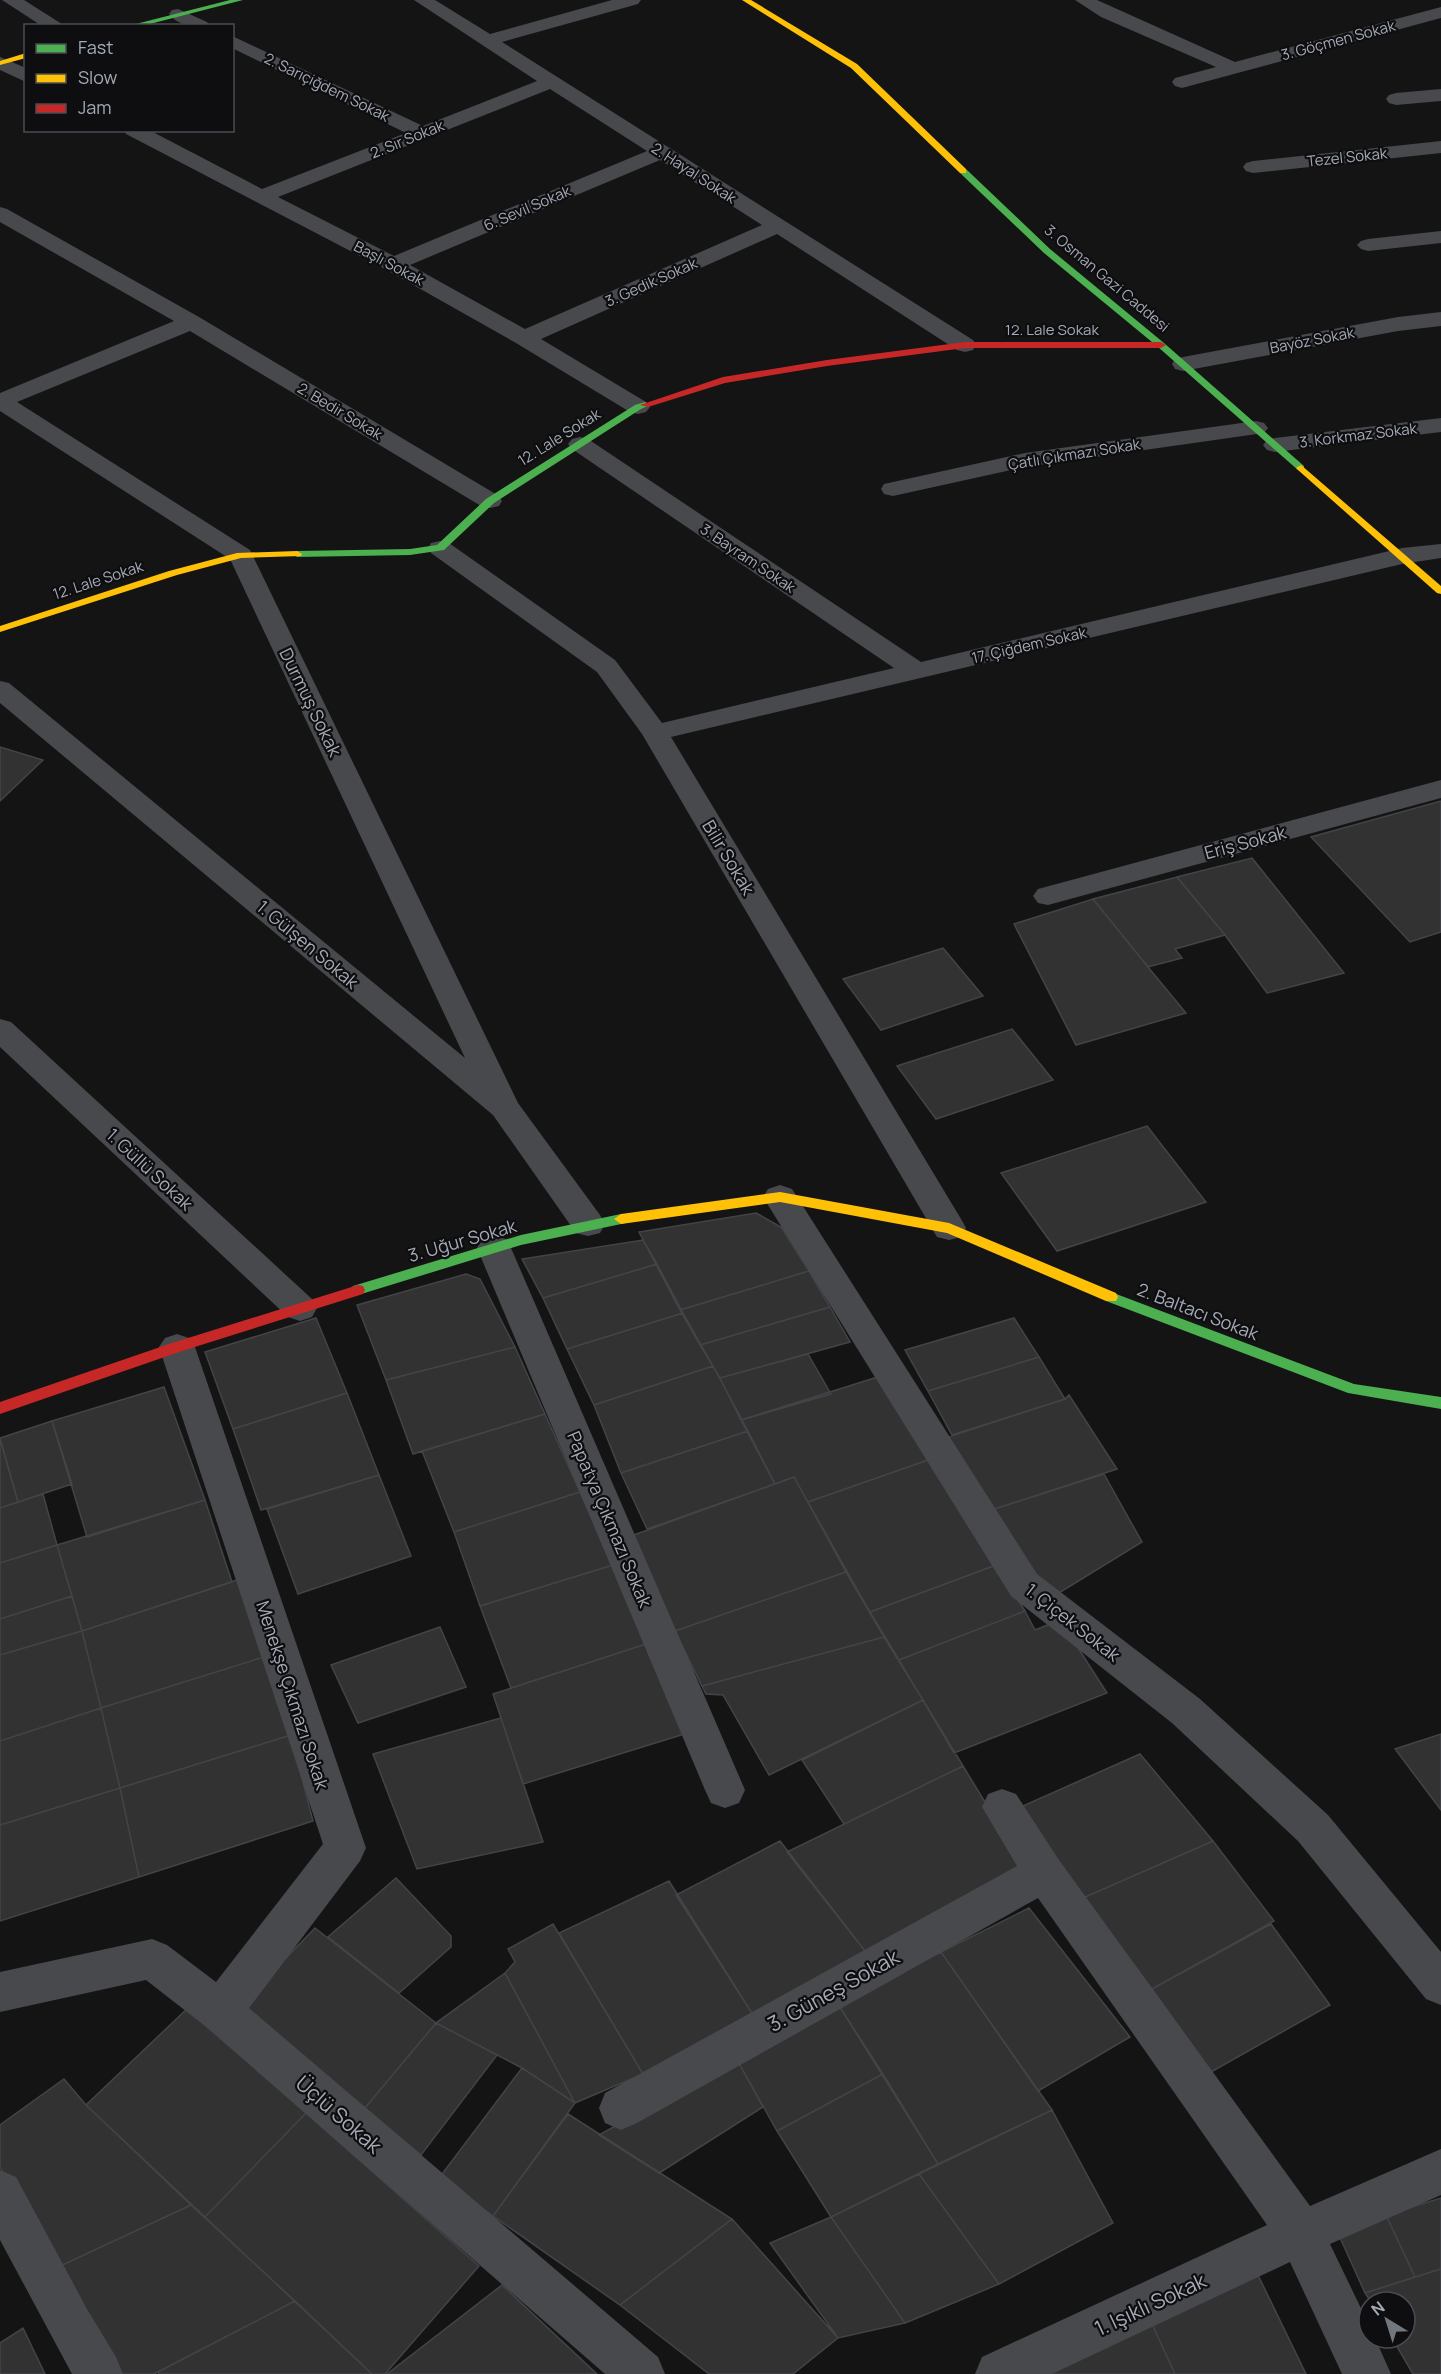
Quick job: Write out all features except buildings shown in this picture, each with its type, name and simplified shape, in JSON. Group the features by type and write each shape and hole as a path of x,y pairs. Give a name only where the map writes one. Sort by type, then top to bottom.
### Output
{"street":[{"path":"11,0 53,24"},
{"path":"139,24 209,3 239,0"},
{"name":"2. Hayal Sokak","path":"423,0 965,345"},
{"path":"487,41 632,0"},
{"name":"3. Osman Gazi Caddesi","path":"746,0 854,66 1047,251 1161,345 1441,591"},
{"path":"1084,0 1107,13 1234,68"},
{"name":"3. Göçmen Sokak","path":"1182,82 1441,12"},
{"path":"178,14 197,24"},
{"name":"2. Sarıçiğdem Sokak","path":"234,42 422,133"},
{"path":"0,63 24,56"},
{"path":"0,63 24,75"},
{"name":"2. Sır Sokak","path":"262,196 552,82"},
{"path":"1396,99 1441,95"},
{"name":"Başlı Sokak","path":"137,132 393,264 524,338 638,407"},
{"name":"Tezel Sokak","path":"1253,167 1441,147"},
{"name":"6. Sevil Sokak","path":"393,264 662,152"},
{"name":"2. Bedir Sokak","path":"0,213 191,322 490,501"},
{"name":"3. Gedik Sokak","path":"524,338 778,226"},
{"path":"1368,245 1441,237"},
{"name":"Bayöz Sokak","path":"1183,364 1398,324 1441,319"},
{"path":"0,401 191,322"},
{"name":"12. Lale Sokak","path":"0,629 173,573 241,555 410,552 440,548 490,501 638,407 723,380 827,363 965,345 1161,345"},
{"path":"0,401 241,555"},
{"name":"3. Korkmaz Sokak","path":"1275,445 1441,425"},
{"name":"Çatlı Çıkmazı Sokak","path":"893,489 1025,460 1256,428"},
{"name":"3. Bayram Sokak","path":"580,444 916,671"},
{"name":"Bilir Sokak","path":"440,548 606,666 655,733 949,1227"},
{"name":"17. Çiğdem Sokak","path":"655,733 1402,556 1441,551"},
{"name":"Durmuş Sokak","path":"241,555 504,1107"},
{"name":"1. Gülşen Sokak","path":"0,689 504,1107 588,1224"},
{"name":"Eriş Sokak","path":"1048,896 1441,789"},
{"name":"1. Güllü Sokak","path":"0,1029 300,1308"},
{"name":"3. Uğur Sokak","path":"2,1404 494,1248 588,1224 780,1197 949,1227"},
{"name":"1. Çiçek Sokak","path":"780,1197 1023,1585 1186,1711 1313,1828 1441,1984"},
{"name":"2. Baltacı Sokak","path":"949,1227 1143,1311 1353,1389 1441,1403"},
{"name":"Papatya Çıkmazı Sokak","path":"494,1248 725,1790"},
{"name":"Menekşe Çıkmazı Sokak","path":"177,1347 345,1848 220,2011"},
{"path":"1002,1807 1044,1873 1301,2233 1366,2374"},
{"name":"3. Güneş Sokak","path":"621,2108 1044,1873"},
{"name":"Üçlü Sokak","path":"0,1992 152,1959 220,2011 641,2374"},
{"name":"1. Işıklı Sokak","path":"999,2374 1301,2233 1441,2172"},
{"path":"0,2193 70,2326 99,2374"}],"traffic: fast":[{"path":"139,24 239,0"},
{"path":"963,171 1047,251 1161,345 1301,468"},
{"path":"297,554 410,552 440,548 490,501 638,407 645,405"},
{"path":"358,1290 521,1240 621,1219"},
{"path":"1111,1297 1353,1389 1441,1403"}],"traffic: slow":[{"path":"746,0 854,66 963,171"},
{"path":"0,63 24,56"},
{"path":"1301,468 1441,591"},
{"path":"0,629 173,573 241,555 297,554"},
{"path":"621,1219 780,1197 949,1228 1111,1297"}],"traffic: jam":[{"path":"645,405 723,380 827,363 965,345 1161,345"},
{"path":"0,1408 177,1347 358,1290"}]}
